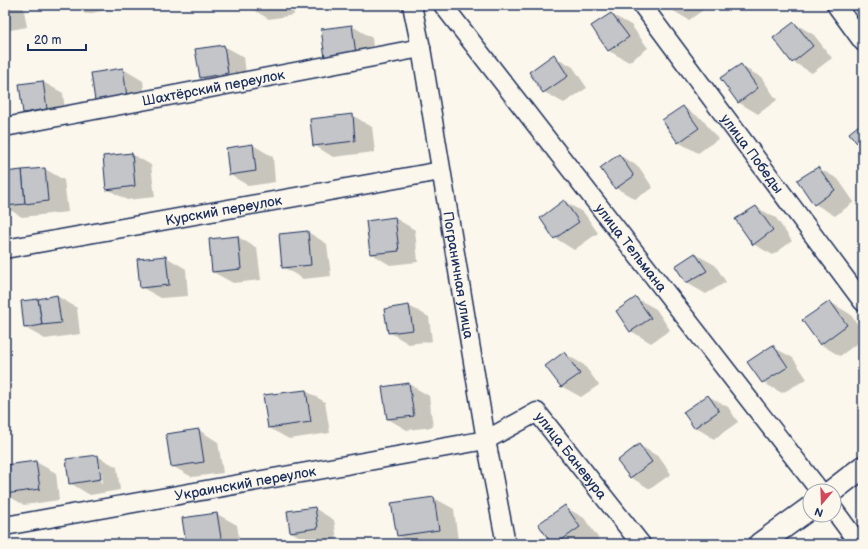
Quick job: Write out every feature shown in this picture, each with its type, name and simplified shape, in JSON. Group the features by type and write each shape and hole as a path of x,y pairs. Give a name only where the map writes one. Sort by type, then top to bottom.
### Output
{"main road":[{"path":"842,483 863,467"},
{"path":"760,544 802,514"}],"street":[{"name":"Пограничная улица","path":"412,5 421,48 486,440 506,544"},
{"name":"улица Тельмана","path":"443,5 814,483"},
{"name":"улица Победы","path":"642,5 863,302"},
{"path":"836,5 863,42"},
{"name":"Шахтёрский переулок","path":"5,127 421,48"},
{"name":"Курский переулок","path":"5,249 441,171"},
{"name":"улица Баневура","path":"486,440 537,412 641,544"},
{"name":"Украинский переулок","path":"5,526 486,440"},
{"path":"842,521 859,544"}],"building":[{"path":"848,5 863,5 863,12 857,16"},
{"path":"611,13 629,37 608,51 591,26"},
{"path":"794,22 813,46 792,63 773,38"},
{"path":"352,25 356,54 325,58 321,29"},
{"path":"224,45 228,73 200,78 195,49"},
{"path":"554,54 568,76 543,93 529,72"},
{"path":"741,64 758,88 738,103 720,78"},
{"path":"123,68 127,97 95,101 91,73"},
{"path":"43,81 47,109 23,113 19,84"},
{"path":"683,106 699,128 678,143 662,120"},
{"path":"353,114 355,141 313,146 310,119"},
{"path":"863,122 863,151 849,133"},
{"path":"253,144 256,171 229,175 226,148"},
{"path":"132,153 135,186 106,190 103,156"},
{"path":"619,154 634,176 615,189 600,168"},
{"path":"818,167 835,190 814,205 797,180"},
{"path":"45,168 48,201 25,204 22,170"},
{"path":"22,170 25,204 5,206 5,172"},
{"path":"564,200 579,222 554,239 540,218"},
{"path":"756,206 773,230 753,245 735,219"},
{"path":"395,217 399,251 370,254 366,221"},
{"path":"308,231 311,265 282,268 279,234"},
{"path":"238,236 241,269 212,272 209,239"},
{"path":"695,253 707,271 686,283 675,266"},
{"path":"166,256 169,285 140,288 137,259"},
{"path":"57,295 61,323 42,325 38,299"},
{"path":"636,297 651,318 630,332 616,311"},
{"path":"38,299 42,325 24,328 21,301"},
{"path":"830,301 847,325 820,345 802,320"},
{"path":"409,305 413,330 388,333 384,309"},
{"path":"773,345 788,367 762,383 747,362"},
{"path":"564,352 580,374 561,387 545,366"},
{"path":"409,383 414,416 387,419 382,387"},
{"path":"306,390 311,422 268,428 263,395"},
{"path":"708,395 719,411 694,428 683,412"},
{"path":"199,429 204,462 171,467 166,434"},
{"path":"639,444 652,462 630,478 617,461"},
{"path":"98,455 101,479 69,484 66,459"},
{"path":"36,461 40,489 5,494 5,465"},
{"path":"434,497 439,530 397,536 391,503"},
{"path":"565,505 580,527 556,544 552,544 538,524"},
{"path":"315,507 318,528 290,532 287,511"},
{"path":"217,513 222,544 186,544 182,518"}]}
